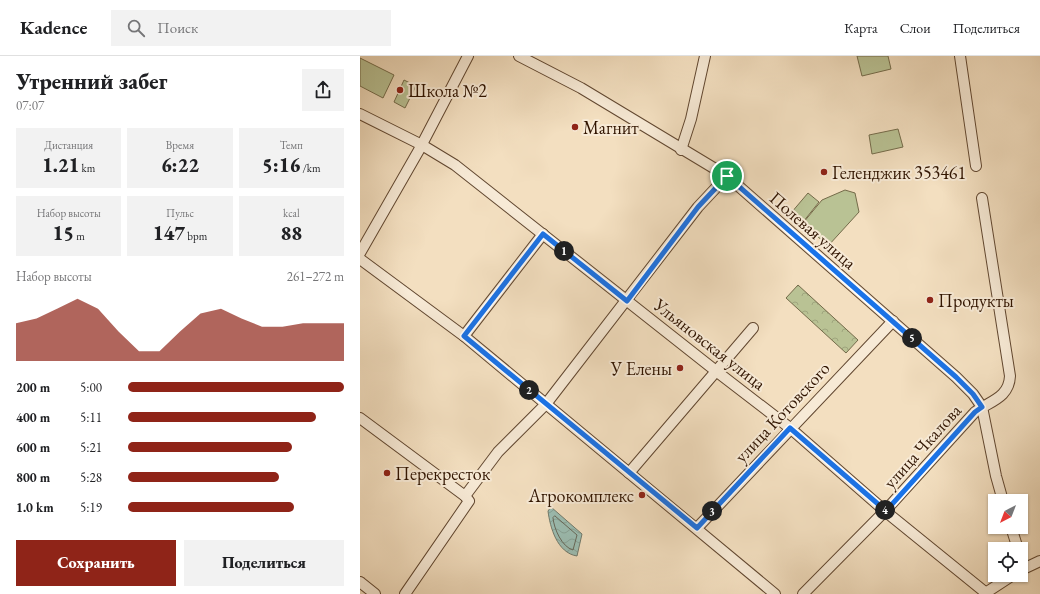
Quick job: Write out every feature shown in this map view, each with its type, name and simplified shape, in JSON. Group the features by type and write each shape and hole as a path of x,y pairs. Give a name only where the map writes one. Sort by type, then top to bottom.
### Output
{"street":[{"path":"360,253 422,145 468,56"},
{"name":"Полевая улица","path":"519,56 581,88 681,150 727,176 956,377 973,394 982,407 1001,494"},
{"path":"681,150 691,119 706,56"},
{"path":"960,56 976,166"},
{"name":"Ульяновская улица","path":"360,114 422,145 455,165 790,428 985,594"},
{"path":"465,496 498,452 546,404 627,301 698,207 727,176"},
{"name":"улица Чкалова","path":"803,594 886,511 975,412 982,407 991,404 1005,393 1010,384 982,198"},
{"path":"464,336 543,234"},
{"path":"360,259 464,336 775,594"},
{"name":"улица Котовского","path":"697,528 790,428 893,321"},
{"path":"629,473 753,328"},
{"path":"360,418 465,496 469,501 405,594"},
{"path":"1028,567 1040,561"},
{"path":"360,582 375,594"},
{"path":"985,594 1003,582"}],"green space":[{"path":"857,56 888,56 891,69 862,76"},
{"path":"360,58 394,75 383,98 360,86"},
{"path":"404,80 416,86 405,108 394,102"},
{"path":"898,129 903,147 872,154 869,135"},
{"path":"845,190 855,193 859,212 828,246 803,223 822,200"},
{"path":"808,193 819,202 803,222 791,213"},
{"path":"798,285 858,340 846,353 786,298"}],"water":[{"path":"551,507 582,534 577,556 564,550 556,538 548,511"}],"place":[{"name":"Школа №2","path":"400,90"},
{"name":"Магнит","path":"575,127"},
{"name":"Геленджик 353461","path":"824,172"},
{"name":"Продукты","path":"930,300"},
{"name":"У Елены","path":"680,368"},
{"name":"Перекресток","path":"387,473"},
{"name":"Агрокомплекс","path":"642,495"}],"route":[{"path":"727,176 956,377 973,394 982,407 975,412 886,511 790,428 697,528 464,336 543,234 627,301 698,207 727,176"}]}
